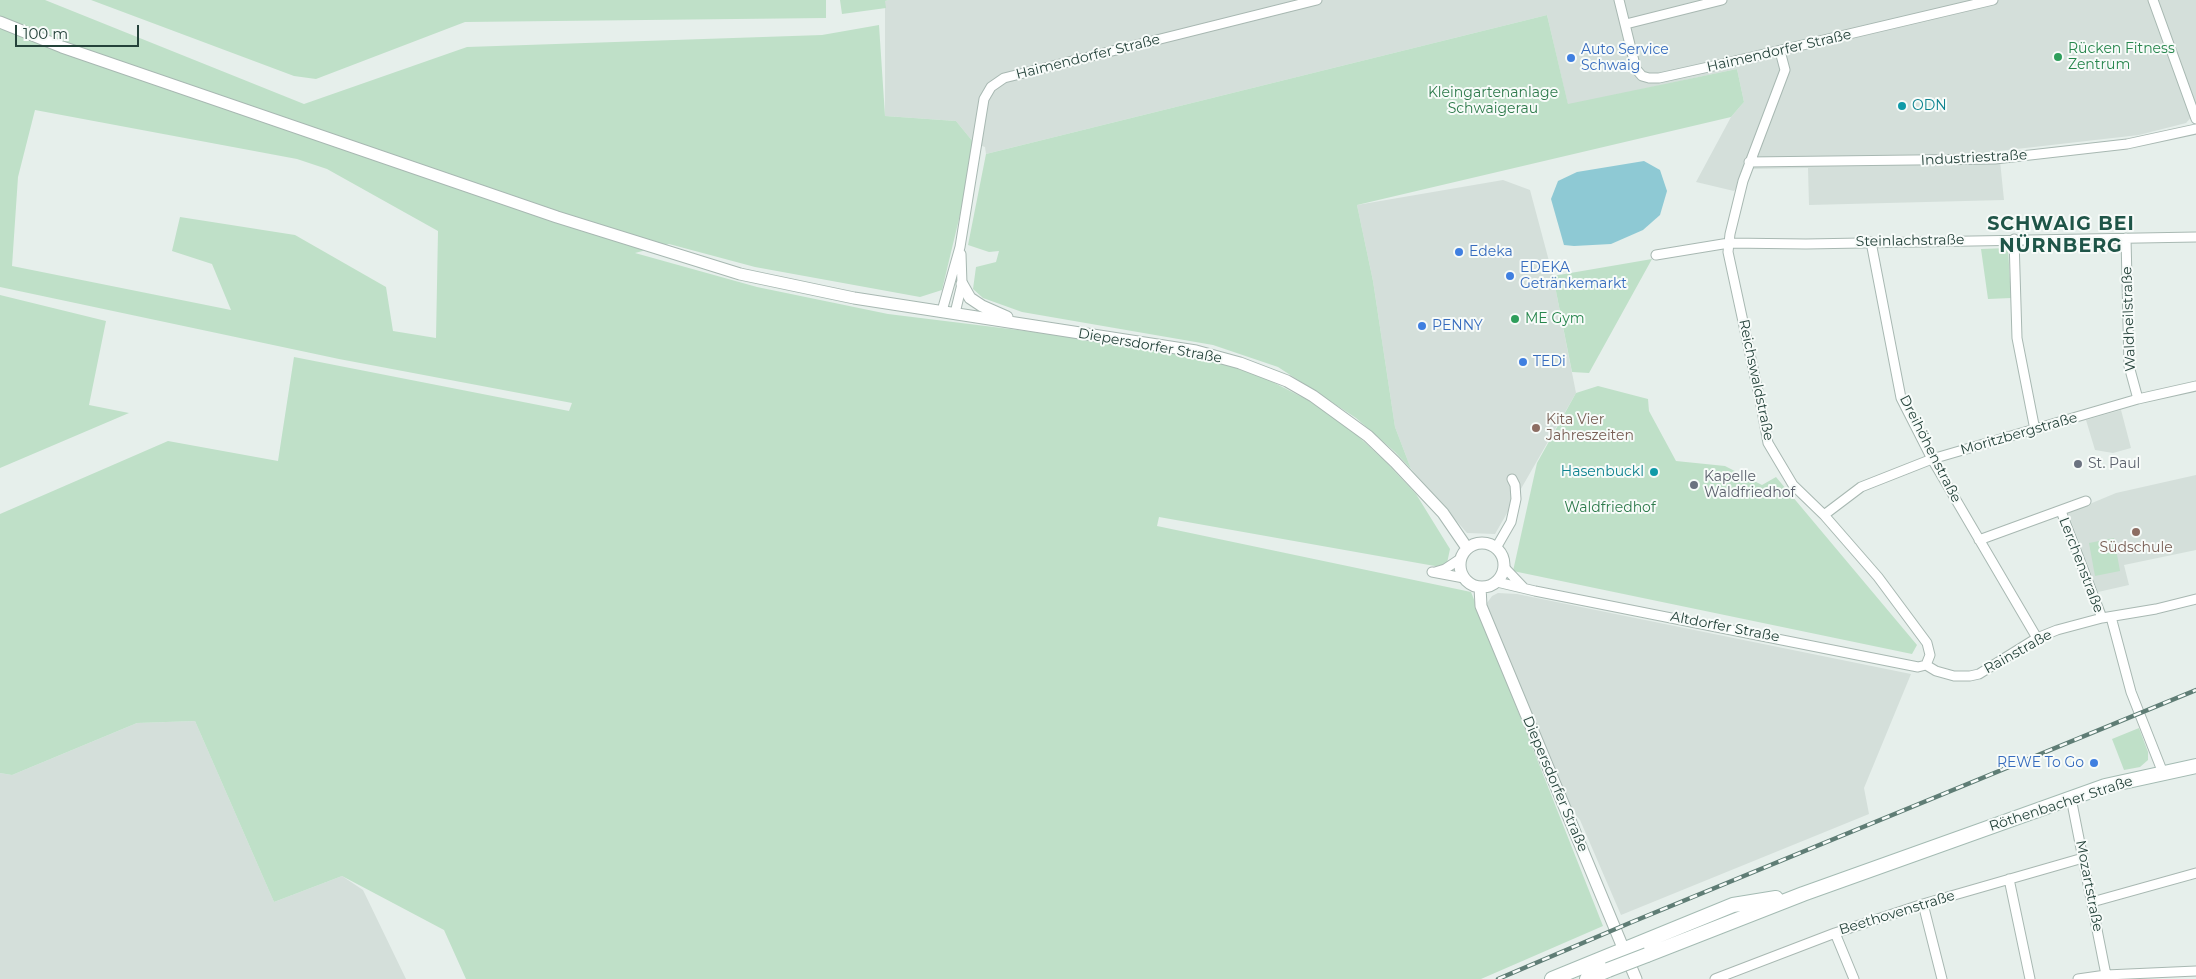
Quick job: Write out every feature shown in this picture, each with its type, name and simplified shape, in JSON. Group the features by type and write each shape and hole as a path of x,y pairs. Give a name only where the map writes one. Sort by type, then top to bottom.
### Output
{"main road":[{"name":"Röthenbacher Straße","path":"1803,894 2071,798 2127,780 2196,766"},
{"path":"1552,979 1733,905 1803,894"},
{"path":"1587,979 1803,894"}],"street":[{"name":"Haimendorfer Straße","path":"942,311 960,247 984,98 991,87 1004,78 1317,0"},
{"name":"Haimendorfer Straße","path":"1619,0 1636,69 1642,76 1649,78 1659,78 1780,51 1993,0"},
{"path":"1626,24 1722,0"},
{"path":"2153,0 2196,119"},
{"name":"Diepersdorfer Straße","path":"0,22 62,47 639,244 740,274 854,298 1196,352 1240,363 1287,381 1337,411 1368,436 1443,514 1467,548"},
{"name":"Reichswaldstraße","path":"1780,51 1785,70 1743,181 1728,252 1762,405 1768,443 1793,485 1824,515 1878,577 1927,643 1930,655 1926,665"},
{"name":"Industriestraße","path":"1750,162 1995,159 2127,144 2196,129"},
{"name":"Steinlachstraße","path":"1656,255 1729,243 2196,237"},
{"name":"Waldheilstraße","path":"2126,238 2129,366 2138,400"},
{"path":"2014,239 2017,338 2035,430"},
{"name":"Dreihöhenstraße","path":"1871,242 1901,398 1932,459 2037,638"},
{"name":"Haimendorfer Straße","path":"955,313 962,284 960,247"},
{"path":"962,284 970,298 982,306 1023,324"},
{"name":"Moritzbergstraße","path":"1824,515 1861,487 1932,459 2138,400 2196,386"},
{"path":"1496,548 1511,522 1516,499 1515,486 1512,479"},
{"path":"1979,540 2086,501"},
{"name":"Lerchenstraße","path":"2060,511 2106,618"},
{"path":"1464,578 1432,572 1445,569 1460,559 1467,548 1482,543 1496,548 1501,553 1504,567 1523,587"},
{"path":"1460,559 1461,572 1464,578 1474,586 1486,587 1497,582 1504,567"},
{"name":"Altdorfer Straße","path":"1497,582 1535,591 1792,640 1918,667 1926,665"},
{"name":"Diepersdorfer Straße","path":"1480,587 1481,606 1635,977"},
{"name":"Rainstraße","path":"1926,665 1936,671 1954,676 1979,674 2037,638 2072,626 2156,609 2196,598"},
{"path":"2106,618 2131,692 2163,773"},
{"name":"Mozartstraße","path":"2071,798 2106,975"},
{"name":"Beethovenstraße","path":"1715,979 1835,933 1923,904 2083,858"},
{"path":"2092,902 2196,874"},
{"path":"2009,879 2030,979"},
{"path":"1923,904 1942,979"},
{"path":"1835,933 1854,979"},
{"path":"2078,979 2106,975 2196,971"}],"shaded area":[{"path":"2196,0 2196,112 2186,123 2139,135 1999,151 2004,200 1809,205 1808,168 1753,169 1734,191 1696,182 1731,117 1744,102 1737,69 1568,105 1547,15 986,154 985,147 974,143 956,121 885,116 885,1"},
{"path":"1503,180 1530,190 1553,276 1576,393 1495,534 1467,533 1411,469 1395,427 1373,281 1357,205"},
{"path":"2121,410 2131,448 2113,453 2095,450 2086,420"},
{"name":"Südschule","path":"2196,475 2196,550 2124,565 2129,585 2098,592 2068,513 2116,493"},
{"path":"1498,593 1517,594 1911,674 1864,788 1869,814 1621,915 1580,820 1569,807 1488,612 1487,603 1492,596"},
{"path":"195,721 274,902 342,876 363,890 406,979 0,979 0,773 12,775 137,723"}],"green space":[{"path":"0,0 45,0 304,104 467,47 822,35 879,25 885,116 956,121 974,143 970,173 942,290 920,297 755,267 669,244 635,253 757,287 888,314 1075,337 1201,357 1261,376 1333,413 1385,461 1416,494 1450,549 1446,568 1159,517 1157,526 1471,592 1603,926 1481,979 466,979 444,930 342,876 274,902 195,721 137,723 12,775 0,773 0,514 168,441 278,461 294,357 569,411 572,403 339,359 0,287","holes":["35,110 297,159 327,169 438,231 436,338 393,331 386,287 295,235 180,217 172,251 212,264 231,310 12,266 18,177"]},
{"path":"91,0 826,0 826,18 465,22 316,79 294,76"},
{"path":"840,0 889,0 885,1 886,8 842,14"},
{"name":"Kleingartenanlage Schwaigerau","path":"1547,15 1568,104 1737,69 1744,102 1731,117 1357,205 1373,281 1395,427 1411,469 1395,452 1356,418 1278,367 1213,345 1022,312 983,298 973,289 976,267 996,262 999,251 989,252 968,245 986,154"},
{"path":"2008,248 2011,298 1988,299 1981,249"},
{"path":"1652,259 1589,373 1572,372 1553,276"},
{"path":"0,295 106,321 89,405 129,413 0,468"},
{"name":"Waldfriedhof","path":"1598,386 1648,399 1649,411 1676,461 1725,466 1762,485 1776,477 1917,645 1912,654 1513,571 1537,463 1576,393"},
{"path":"2114,538 2120,571 2095,576 2089,543"},
{"path":"2139,728 2148,752 2148,760 2140,767 2124,770 2112,739"}],"water":[{"path":"1644,161 1660,170 1667,191 1660,215 1643,230 1611,244 1564,245 1551,199 1558,181 1577,172"}],"railway":[{"path":"1498,979 2196,690"}],"place":[{"name":"Rücken Fitness Zentrum","path":"2058,57"},
{"name":"Auto Service Schwaig","path":"1571,58"},
{"name":"ODN","path":"1902,106"},
{"name":"Edeka","path":"1459,252"},
{"name":"EDEKA Getränkemarkt","path":"1510,276"},
{"name":"ME Gym","path":"1515,319"},
{"name":"PENNY","path":"1422,326"},
{"name":"TEDi","path":"1523,362"},
{"name":"Kita Vier Jahreszeiten","path":"1536,428"},
{"name":"St. Paul","path":"2078,464"},
{"name":"Hasenbuckl","path":"1654,472"},
{"name":"Kapelle Waldfriedhof","path":"1694,485"},
{"name":"Südschule","path":"2136,532"},
{"name":"REWE To Go","path":"2094,763"}],"district":[{"name":"SCHWAIG BEI NÜRNBERG","path":"2061,235"}]}
